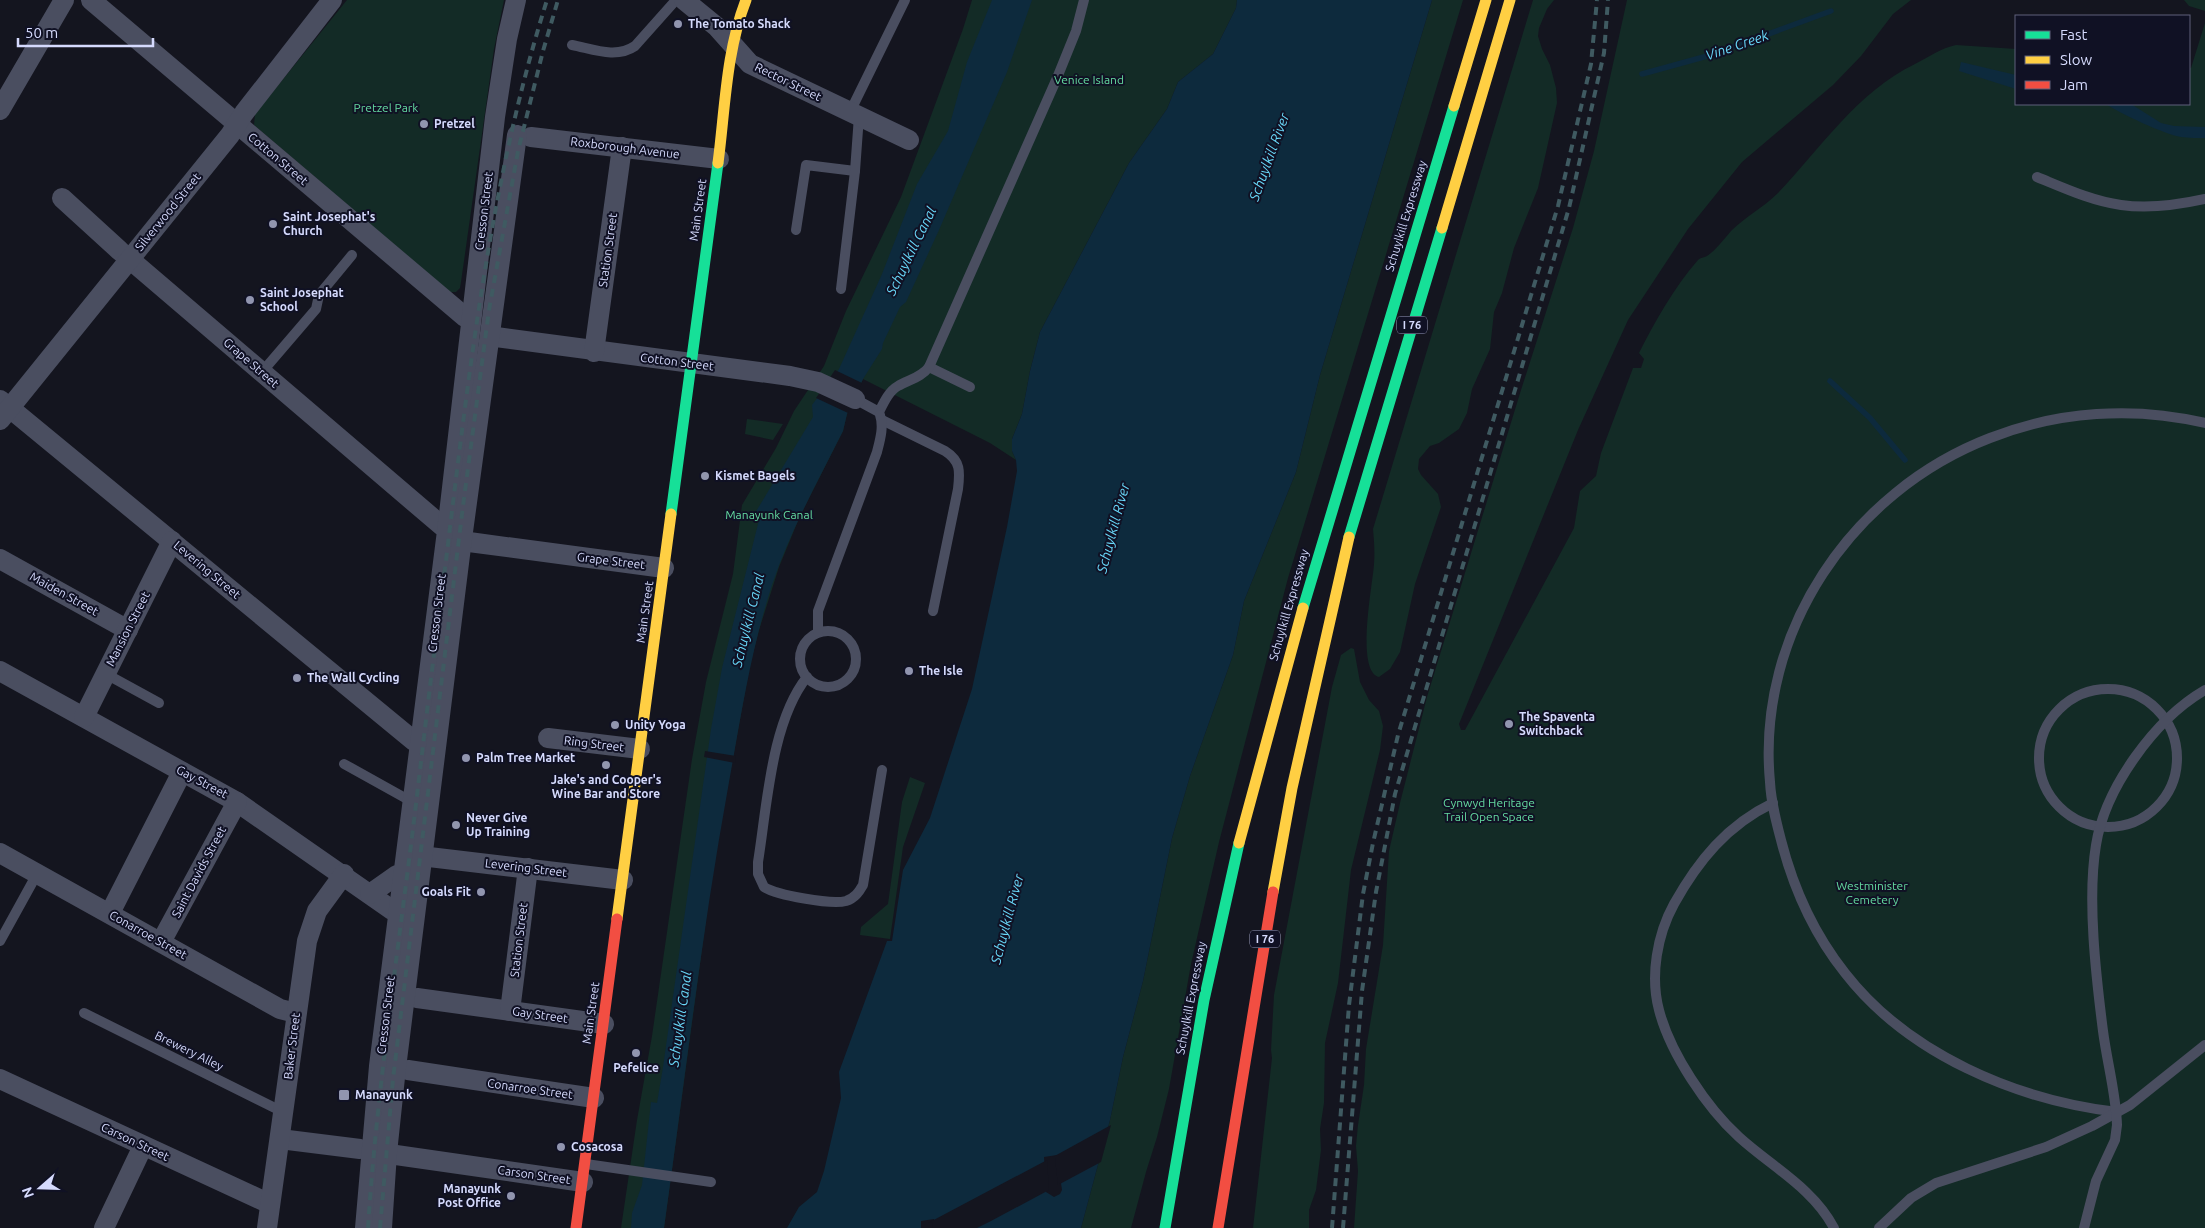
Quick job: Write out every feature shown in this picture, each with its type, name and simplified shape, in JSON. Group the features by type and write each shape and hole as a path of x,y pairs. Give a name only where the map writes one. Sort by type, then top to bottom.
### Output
{"main road":[{"name":"Main Street","path":"576,1228 733,47 739,18 746,0"},
{"name":"Schuylkill Expressway","path":"1163,1228 1202,1009 1242,827 1292,644 1486,0"},
{"name":"I 76","path":"1218,1228 1274,887 1321,652 1343,559 1510,0"}],"street":[{"path":"0,110 64,0"},
{"name":"Cotton Street","path":"91,0 465,317"},
{"name":"Silverwood Street","path":"3,409 129,259 237,125 332,0"},
{"name":"Cresson Street","path":"382,1228 387,1153 396,1068 511,134 507,39 516,0"},
{"name":"Rector Street","path":"684,0 717,27 750,64 909,140"},
{"name":"Cresson Street","path":"365,1228 379,1066 446,540 511,134"},
{"name":"Roxborough Avenue","path":"511,134 719,159"},
{"name":"Station Street","path":"594,352 622,148"},
{"name":"Grape Street","path":"62,198 129,259 442,526"},
{"name":"Cotton Street","path":"496,337 594,352 790,376 823,384 855,399"},
{"name":"Levering Street","path":"3,409 172,542 414,741"},
{"name":"Mansion Street","path":"84,717 172,542"},
{"name":"Grape Street","path":"472,543 664,568"},
{"name":"Maiden Street","path":"0,559 128,630"},
{"name":"Gay Street","path":"0,672 237,802 344,874 392,910"},
{"name":"Ring Street","path":"548,738 640,749"},
{"path":"110,913 182,772"},
{"name":"Saint Davids Street","path":"161,942 237,802"},
{"name":"Conarroe Street","path":"0,853 280,1009 296,1013"},
{"name":"Levering Street","path":"429,857 623,880"},
{"name":"Station Street","path":"510,1011 528,868"},
{"name":"Baker Street","path":"267,1228 296,1013 311,927 317,911 344,874"},
{"path":"370,894 397,875"},
{"name":"Gay Street","path":"417,998 604,1024"},
{"name":"Conarroe Street","path":"408,1070 594,1098"},
{"name":"Carson Street","path":"0,1079 270,1204"},
{"path":"280,1139 360,1149"},
{"path":"104,1228 143,1146"},
{"name":"Carson Street","path":"396,1155 515,1177 584,1173"}],"lane":[{"path":"572,45 610,53 627,52 635,46 676,0"},
{"path":"841,289 855,170 854,114 905,0"},
{"path":"818,632 818,612 876,452 880,416 890,392 897,386 924,373 929,367 1057,78 1076,31 1084,0"},
{"path":"796,230 806,165 855,170"},
{"path":"2037,177 2087,197 2122,206 2167,205 2205,199"},
{"path":"262,372 316,309 319,295 352,256"},
{"path":"929,367 970,387"},
{"path":"855,399 880,416 953,456 960,470 958,489 932,611"},
{"path":"2117,1112 2060,1102 1964,1068 1924,1044 1881,1012 1844,972 1814,926 1791,873 1773,803 1770,781 1770,733 1774,699 1786,648 1805,605 1825,568 1854,530 1882,504 1925,471 1960,450 2026,425 2070,416 2122,413 2181,418 2205,423"},
{"path":"828,630 845,636 856,652 854,670 841,684 823,687 814,684 802,670 801,652 810,636 818,632 828,630"},
{"path":"106,674 159,703"},
{"path":"807,677 794,696 778,740 758,862 758,874 764,887 781,894 835,902 845,901 858,893 862,884 882,770"},
{"path":"2110,688 2126,692 2148,702 2167,720 2174,742 2176,757 2174,774 2160,806 2132,824 2116,827 2100,827 2086,823 2071,816 2059,807 2043,781 2039,753 2042,736 2058,710 2081,694 2110,688"},
{"path":"2084,1228 2096,1181 2115,1140 2117,1112 2103,1030 2094,932 2094,859 2100,827 2110,802 2131,765 2152,735 2188,702 2205,690"},
{"path":"344,764 407,799"},
{"path":"1773,803 1755,811 1731,829 1704,858 1681,892 1667,918 1659,943 1655,980 1656,997 1659,1011 1672,1044 1696,1086 1710,1105 1738,1136 1801,1186 1822,1208 1834,1228"},
{"path":"0,941 37,874"},
{"name":"Brewery Alley","path":"84,1013 283,1112"},
{"path":"1878,1228 1911,1198 1936,1183 2039,1150 2085,1130 2142,1098 2205,1045"},
{"path":"584,1173 638,1172 711,1182"}],"green space":[{"name":"Pretzel Park","path":"347,0 504,0 494,49 461,282 460,288 456,292 450,292 254,125 255,114"},
{"name":"Venice Island","path":"972,0 1237,0 1236,8 1213,54 1178,82 1167,109 1129,163 1040,332 1022,414 1012,439 1012,451 1016,460 990,443 863,379 847,414 843,431 800,516 779,567 750,665 714,861 664,1228 621,1228 652,1036 692,759 706,682 733,574 742,505 776,448 794,411 824,366 846,311 901,197"},
{"path":"1432,0 1463,0 1288,578 1219,842 1191,964 1169,1089 1131,1228 1081,1228 1110,1120 1123,1057 1143,981 1172,838 1190,776 1233,655 1244,601 1296,472 1320,375"},
{"path":"1533,0 1554,0 1547,9 1539,28 1538,36 1550,65 1556,88 1557,103 1538,188 1514,248 1502,293 1494,312 1490,349 1472,389 1467,413 1459,429 1439,443 1430,446 1419,459 1418,469 1438,494 1441,507 1415,584 1400,652 1390,669 1379,677 1372,671 1368,659 1367,644 1367,625 1374,560 1373,529"},
{"name":"Westminister Cemetery","path":"1627,0 1911,0 1893,14 1861,56 1833,85 1742,162 1688,229 1628,320 1578,430 1459,724 1461,730 1465,730 1574,528 1580,491 1596,476 1601,453 1633,368 1641,368 1644,359 1639,353 1665,305 1698,260 1710,254 1736,226 1778,193 1858,105 1894,76 1940,50 1956,45 2015,49 2015,105 2190,105 2190,68 2205,23 2205,1228 1354,1228 1358,1171 1356,1146 1364,1085 1366,1049 1383,945 1389,851 1427,697 1573,228 1594,151"},
{"path":"2184,0 2205,0 2205,11 2189,6"},
{"path":"747,419 783,424 773,440 745,434"},
{"path":"1351,648 1354,649 1360,682 1369,700 1379,711 1383,726 1380,750 1351,870 1338,983 1325,1043 1324,1103 1320,1129 1321,1150 1316,1190 1309,1210 1309,1228 1253,1228 1272,1058 1274,995 1332,687 1341,655"},
{"path":"910,777 925,783 903,847 890,939 860,935 861,927 888,904 902,802"}],"water":[{"name":"Manayunk Canal","path":"992,0 1032,0 1007,72 939,230 906,302 900,307 882,349 863,379 847,414 843,431 787,545 772,585 747,683 719,838 664,1228 631,1228 632,1213 642,1185 651,1102 657,1103 663,1067 711,729 722,668 759,520 752,518 813,417 812,405 839,369 882,274 917,184 948,131 967,62"},
{"name":"Schuylkill River","path":"1237,0 1432,0 1320,375 1296,472 1244,601 1233,655 1190,776 1172,838 1143,981 1123,1057 1110,1120 1081,1228 935,1228 934,1219 921,1221 921,1228 787,1228 799,1207 817,1192 824,1171 841,1098 839,1072 887,941 892,941 903,870 930,818 972,689 1007,527 1017,471 1016,460 1012,451 1012,439 1022,414 1040,332 1129,163 1167,109 1178,82 1213,54 1236,8","holes":["1057,1155 1062,1190 1060,1194 1054,1197 1046,1192 1044,1157"]},
{"path":"1961,62 2015,75 2015,89 1959,71"},
{"path":"2108,105 2133,105 2161,123 2174,126 2205,127 2205,138 2181,137 2164,132"}],"pier":[{"path":"835,370 862,383 848,413 816,398"},
{"path":"705,751 736,756 735,763 704,757"},
{"path":"1111,1125 1101,1162 1058,1185 1055,1158 1051,1158"},
{"path":"1047,1160 1049,1190 991,1221 977,1228 933,1228 932,1222 928,1223"}],"waterway":[{"name":"Vine Creek","path":"1642,74 1711,55 1831,11"},
{"path":"1830,381 1870,418 1905,460"}],"railway":[{"path":"368,1228 388,1022 480,301 508,149 526,74 547,0"},
{"path":"380,1228 393,1079 463,506 489,310 518,151 558,0"},
{"path":"1332,1228 1349,1005 1363,894 1373,843 1398,735 1558,206 1591,64 1597,0"},
{"path":"1343,1228 1362,991 1376,892 1395,794 1569,208 1604,53 1608,0"}],"traffic: fast":[{"path":"1303,608 1454,106"},
{"path":"671,514 718,163"},
{"path":"1349,537 1442,228"},
{"path":"1165,1228 1204,1000 1239,843"}],"traffic: slow":[{"path":"718,163 730,60 739,19 746,0"},
{"path":"1454,106 1486,0"},
{"path":"1442,228 1510,0"},
{"path":"617,919 671,514"},
{"path":"1273,892 1292,788 1349,537"},
{"path":"1239,843 1303,608"}],"traffic: jam":[{"path":"1218,1228 1273,892"},
{"path":"576,1228 617,919"}],"place":[{"name":"The Tomato Shack","path":"678,24"},
{"name":"Pretzel","path":"424,124"},
{"name":"Saint Josephat's Church","path":"273,224"},
{"name":"Saint Josephat School","path":"250,300"},
{"name":"Kismet Bagels","path":"705,476"},
{"name":"The Isle","path":"909,671"},
{"name":"The Wall Cycling","path":"297,678"},
{"name":"The Spaventa Switchback","path":"1509,724"},
{"name":"Unity Yoga","path":"615,725"},
{"name":"Palm Tree Market","path":"466,758"},
{"name":"Jake's and Cooper's Wine Bar and Store","path":"606,765"},
{"name":"Never Give Up Training","path":"456,825"},
{"name":"Goals Fit","path":"481,892"},
{"name":"Pefelice","path":"636,1053"},
{"name":"Manayunk","path":"344,1095"},
{"name":"Cosacosa","path":"561,1147"},
{"name":"Manayunk Post Office","path":"511,1196"}],"water label":[{"name":"Schuylkill Canal","path":"911,251"},
{"name":"Schuylkill Canal","path":"748,620"},
{"name":"Schuylkill Canal","path":"680,1019"}],"park label":[{"name":"Cynwyd Heritage Trail Open Space","path":"1489,810"}]}
